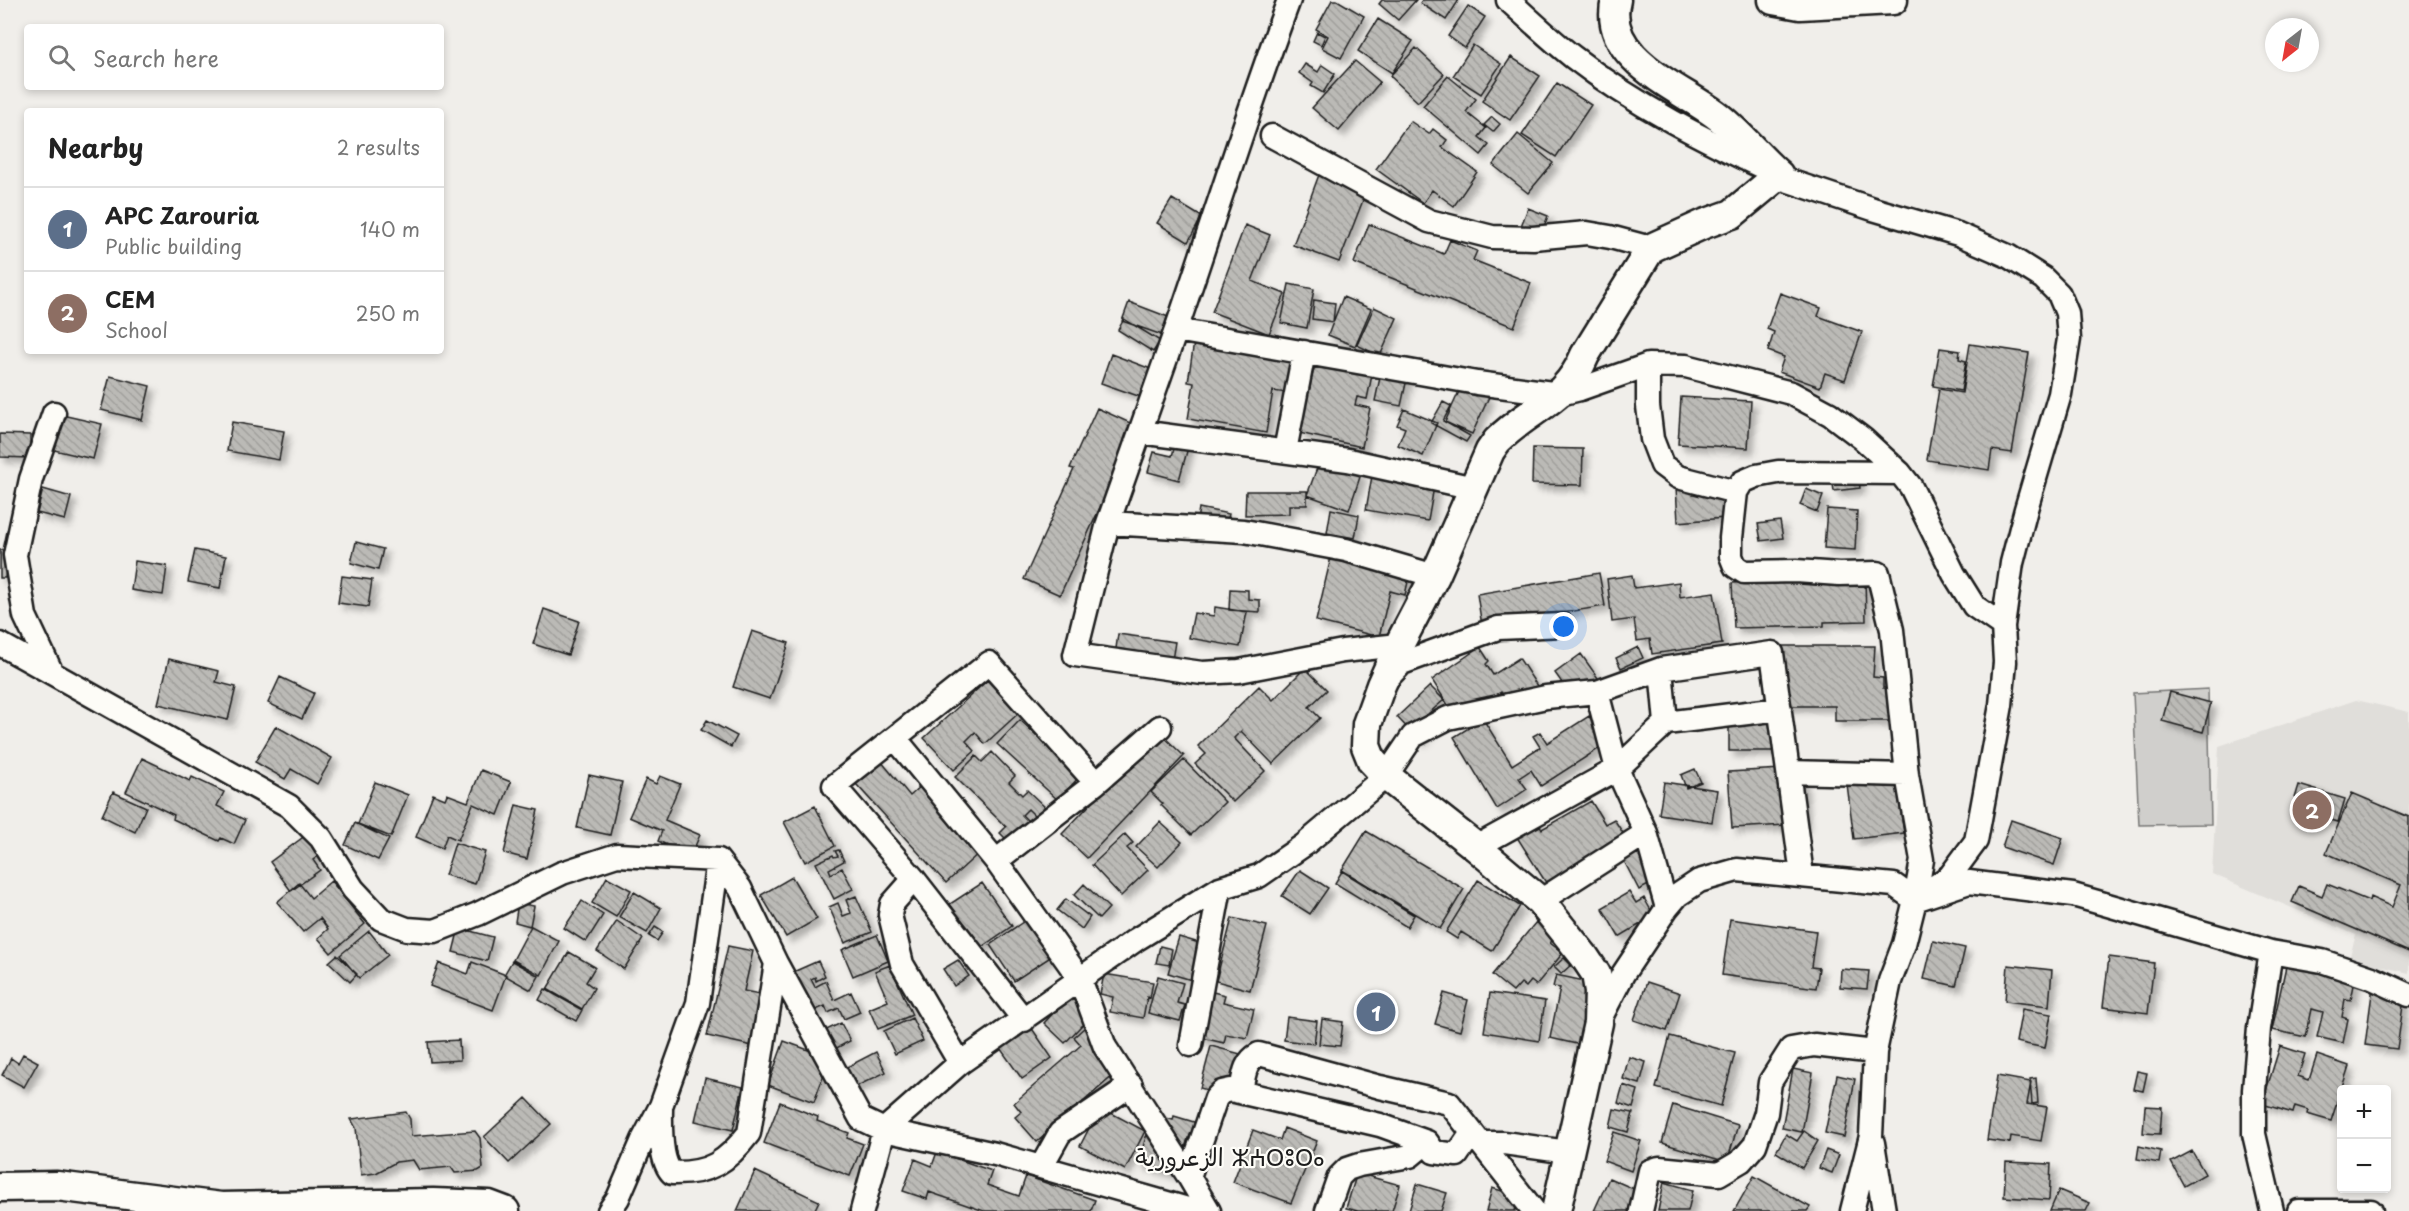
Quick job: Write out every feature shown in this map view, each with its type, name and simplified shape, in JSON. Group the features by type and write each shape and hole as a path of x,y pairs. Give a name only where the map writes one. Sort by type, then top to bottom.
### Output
{"main road":[{"path":"1556,1211 1598,1023 1599,991 1596,974 1540,901 1386,776 1372,761 1366,746 1367,724 1399,645 1436,576 1490,451 1497,441 1560,394 1579,370 1585,355 1651,248 1732,214 1779,175 1754,153 1739,134 1713,113 1649,73 1624,45 1617,30 1613,11 1616,0"},
{"path":"1773,0 1800,5 1893,0"},
{"path":"0,1187 57,1186 220,1207 433,1203 489,1205 505,1211"}],"street":[{"path":"1289,0 1256,88 1176,330 1108,523 1075,655 1202,673 1259,668 1343,651 1399,645"},
{"path":"1508,0 1573,57 1635,100 1697,137 1779,175 1783,179 1968,238 2008,256 2043,278 2059,294 2067,313 2069,339 2060,394 2012,563 2002,626 2005,662 2001,705 1976,841 1950,876 1915,900"},
{"path":"1272,136 1429,221 1492,237 1533,238 1587,233 1651,248"},
{"path":"1176,330 1477,383 1560,394 1648,365 1686,366 1791,393 1830,414 1855,432 1900,473 1911,487 1954,574 1974,606 2002,626"},
{"path":"1285,451 1304,352"},
{"path":"1648,365 1648,406 1652,439 1662,465 1678,477 1736,492"},
{"path":"51,671 25,616 15,555 31,479 54,413"},
{"path":"1140,432 1348,460 1474,488"},
{"path":"1884,1211 1872,1136 1875,1052 1890,981 1904,944 1915,900 1922,860 1907,775 1892,630 1878,573 1744,572 1736,566 1731,556 1731,538 1736,492 1742,482 1756,476 1778,472 1900,473"},
{"path":"1108,523 1244,531 1346,550 1436,576"},
{"path":"1381,685 1402,663 1498,628 1563,625"},
{"path":"0,644 289,806 321,838 353,889 381,919 407,929 435,931 478,914 562,873 617,855 718,860 740,888 776,963 861,1119 884,1130 995,1154 1195,1211"},
{"path":"862,1211 884,1130 960,1063 1137,939 1220,888 1259,876 1304,845 1386,776 1413,736 1448,718 1546,697 1597,692 1661,669 1772,653 1802,875"},
{"path":"1024,1020 915,879 834,786 989,663 1096,783"},
{"path":"1661,669 1666,723"},
{"path":"1597,692 1617,769 1646,834 1667,908"},
{"path":"1476,847 1617,769 1666,723 1780,709"},
{"path":"996,861 1096,783 1160,727"},
{"path":"895,738 996,861 1080,979 1105,1047 1209,1211"},
{"path":"1788,772 1907,775"},
{"path":"1540,901 1646,834"},
{"path":"609,1211 618,1198 643,1140 661,1106 698,1003 718,860"},
{"path":"1598,1023 1623,974 1667,908 1678,895 1699,881 1737,870 1802,875 1894,885 1915,900"},
{"path":"915,879 892,904 890,915 902,964 960,1063"},
{"path":"1915,900 1970,882 2073,895 2271,952 2322,961 2372,978 2409,995"},
{"path":"1191,1045 1220,888"},
{"path":"2271,952 2259,1028 2254,1090 2254,1134 2272,1211"},
{"path":"661,1106 664,1159 667,1168 672,1173 690,1173 732,1155 749,1133 776,963"},
{"path":"1641,1211 1650,1172 1659,1168 1719,1174 1741,1161 1755,1145 1766,1113 1770,1082 1791,1049 1814,1045 1875,1052"},
{"path":"1241,1092 1248,1064 1251,1058 1259,1054 1449,1103 1534,1211"},
{"path":"1041,1167 1060,1133 1131,1085"},
{"path":"1189,1177 1216,1098 1222,1092 1231,1089 1380,1125 1427,1142 1434,1152 1457,1155 1476,1138"},
{"path":"1852,1211 1872,1136"},
{"path":"1476,1138 1568,1152"},
{"path":"1327,1211 1339,1177 1347,1169 1410,1156 1427,1142"},
{"path":"2299,1211 2371,1211"}],"shaded area":[{"path":"2208,689 2211,824 2139,825 2133,693"},
{"path":"2356,700 2409,712 2409,973 2349,959 2356,935 2212,874 2219,746"}],"building":[{"path":"1332,0 1337,0 1364,16 1341,58 1322,48 1328,36 1316,29"},
{"path":"1382,0 1416,0 1398,20 1379,4"},
{"path":"1422,0 1459,0 1446,20 1420,3"},
{"path":"1468,6 1485,17 1465,48 1448,36"},
{"path":"1378,19 1413,41 1392,73 1358,51"},
{"path":"1317,32 1325,36 1321,45 1313,41"},
{"path":"1473,45 1501,64 1481,94 1453,76"},
{"path":"1416,48 1444,74 1418,102 1390,76"},
{"path":"1511,57 1540,76 1510,120 1482,101"},
{"path":"1355,61 1380,82 1339,131 1312,108"},
{"path":"1305,64 1318,72 1322,65 1335,74 1323,93 1311,86 1313,83 1299,73"},
{"path":"1448,76 1476,99 1466,112 1486,128 1479,137 1489,145 1481,155 1423,106"},
{"path":"1557,83 1591,105 1556,157 1522,135"},
{"path":"1492,117 1500,124 1493,132 1484,125"},
{"path":"1410,121 1429,134 1433,129 1447,140 1442,147 1477,172 1454,206 1432,190 1423,203 1376,169"},
{"path":"1518,134 1553,163 1528,193 1493,165"},
{"path":"1320,172 1367,190 1339,262 1293,245"},
{"path":"1172,199 1202,217 1188,242 1157,223"},
{"path":"1528,208 1548,216 1541,234 1521,226"},
{"path":"1369,224 1444,254 1450,240 1477,251 1473,260 1531,283 1514,327 1354,263"},
{"path":"1245,225 1270,235 1252,281 1285,294 1269,334 1212,312"},
{"path":"1289,284 1314,289 1307,328 1281,323"},
{"path":"1780,293 1821,308 1818,316 1862,332 1845,380 1825,373 1820,387 1779,372 1784,357 1768,351 1774,332 1767,329"},
{"path":"1343,297 1371,309 1355,346 1328,335"},
{"path":"1314,300 1335,303 1333,322 1312,319"},
{"path":"1129,302 1171,318 1165,336 1122,321"},
{"path":"1374,307 1397,318 1380,356 1357,345"},
{"path":"1124,319 1160,341 1153,352 1118,330"},
{"path":"1194,342 1292,358 1287,393 1273,391 1266,433 1188,419 1194,383 1188,382"},
{"path":"1970,344 2029,353 2012,453 1992,450 1989,470 1927,460 1939,389 1962,393"},
{"path":"1940,348 1960,351 1959,359 1966,361 1961,391 1933,386"},
{"path":"1111,354 1151,369 1141,397 1101,383"},
{"path":"1315,364 1372,375 1367,399 1357,397 1355,405 1370,408 1362,447 1299,433"},
{"path":"1382,368 1408,374 1401,406 1375,401"},
{"path":"110,376 150,386 142,420 101,410"},
{"path":"1462,385 1489,397 1472,434 1445,422"},
{"path":"1681,397 1751,401 1748,448 1678,444"},
{"path":"1443,402 1451,406 1443,421 1470,436 1466,442 1431,423"},
{"path":"1097,408 1137,426 1060,595 1024,579 1074,469 1070,468"},
{"path":"1404,409 1437,423 1423,456 1398,445 1405,428 1397,425"},
{"path":"62,415 102,424 93,459 54,450"},
{"path":"232,422 284,431 279,460 227,451"},
{"path":"0,434 30,435 30,458 0,457"},
{"path":"1176,441 1189,444 1179,480 1148,472 1154,452 1172,456"},
{"path":"1533,448 1583,449 1582,485 1532,484"},
{"path":"1320,460 1361,474 1349,510 1307,495"},
{"path":"1857,468 1860,488 1834,491 1831,471"},
{"path":"1373,470 1435,481 1428,521 1366,510"},
{"path":"1721,483 1724,518 1678,522 1676,487"},
{"path":"43,489 71,497 65,520 37,513"},
{"path":"1806,489 1823,496 1817,512 1800,505"},
{"path":"1246,491 1307,491 1307,505 1289,505 1289,514 1245,515"},
{"path":"1199,508 1229,514 1225,532 1196,526"},
{"path":"1331,509 1359,515 1355,538 1327,533"},
{"path":"1827,509 1857,511 1855,550 1824,548"},
{"path":"1780,521 1783,538 1761,541 1758,524"},
{"path":"356,542 383,549 378,570 351,563"},
{"path":"0,550 8,550 5,578 0,578"},
{"path":"195,550 226,556 220,588 188,582"},
{"path":"1332,553 1412,564 1405,595 1390,591 1379,637 1316,621"},
{"path":"135,561 167,566 163,595 131,590"},
{"path":"1599,573 1605,606 1482,626 1477,594"},
{"path":"1632,575 1634,588 1679,582 1680,597 1714,592 1722,644 1652,654 1650,639 1637,641 1634,619 1612,622 1607,579"},
{"path":"342,576 372,580 368,607 338,603"},
{"path":"1865,576 1866,621 1824,622 1824,626 1734,628 1732,583"},
{"path":"1230,589 1248,590 1248,599 1260,600 1260,612 1229,610"},
{"path":"1215,607 1247,612 1240,647 1189,638 1194,613 1214,616"},
{"path":"544,609 579,621 568,655 533,644"},
{"path":"752,631 789,643 770,699 733,687"},
{"path":"1118,634 1175,642 1170,672 1114,663"},
{"path":"1778,646 1875,646 1873,677 1883,678 1883,688 1900,688 1900,721 1835,721 1835,706 1778,706"},
{"path":"1480,647 1489,661 1486,664 1493,675 1519,658 1541,692 1513,710 1501,692 1457,719 1432,680"},
{"path":"1638,647 1643,658 1621,668 1616,658"},
{"path":"1581,654 1598,678 1572,697 1555,673"},
{"path":"169,659 219,671 216,682 236,687 228,720 158,704"},
{"path":"1305,668 1327,690 1309,707 1320,718 1273,764 1241,731 1234,738 1265,771 1233,802 1195,764 1206,754 1198,746 1259,686 1273,700"},
{"path":"992,676 1022,710 985,744 975,732 966,741 975,751 954,770 924,738"},
{"path":"280,677 314,693 302,719 268,703"},
{"path":"1430,686 1444,700 1429,713 1438,722 1419,740 1397,717"},
{"path":"2170,692 2211,703 2203,732 2162,721"},
{"path":"1589,716 1606,744 1541,786 1531,770 1519,778 1527,789 1497,809 1454,737 1483,719 1512,765 1540,747 1533,736 1540,732 1547,743"},
{"path":"707,720 737,736 731,747 701,730"},
{"path":"1020,720 1080,776 1058,800 997,744"},
{"path":"1729,721 1786,721 1786,751 1729,751"},
{"path":"276,726 332,758 317,784 291,769 285,779 255,762"},
{"path":"1159,732 1184,756 1087,858 1062,834"},
{"path":"992,752 1015,776 1009,782 1022,795 1027,790 1048,810 1039,820 1028,809 1022,815 1032,825 1012,845 1000,833 1006,827 955,777 976,756 982,762"},
{"path":"142,758 190,781 192,777 224,792 217,806 245,820 234,844 221,838 219,841 173,819 174,815 126,792"},
{"path":"1184,760 1225,802 1191,835 1151,792"},
{"path":"881,761 910,796 921,786 980,852 946,883 856,784"},
{"path":"1801,768 1805,824 1732,828 1728,772"},
{"path":"1695,769 1701,782 1686,788 1681,775"},
{"path":"481,770 511,782 498,815 473,804 458,840 447,835 442,848 416,837 433,794 445,799 447,794 468,802"},
{"path":"589,775 622,782 610,835 577,828"},
{"path":"660,776 680,784 665,820 700,835 691,855 658,841 662,831 629,817 646,779 656,784"},
{"path":"1912,776 1915,799 1899,801 1904,833 1854,839 1847,784"},
{"path":"375,782 408,795 391,837 358,824"},
{"path":"1664,782 1717,790 1712,822 1659,814"},
{"path":"2299,785 2345,799 2338,822 2292,808"},
{"path":"113,792 146,807 135,832 102,816"},
{"path":"2352,793 2409,817 2409,952 2292,902 2299,886 2322,896 2327,884 2369,901 2370,897 2392,907 2401,885 2326,853"},
{"path":"1591,801 1605,824 1614,819 1628,841 1550,889 1515,834 1537,820 1542,829"},
{"path":"516,805 538,810 527,859 504,853"},
{"path":"815,806 835,846 805,862 784,822"},
{"path":"2011,820 2063,838 2054,865 2002,847"},
{"path":"1160,822 1182,842 1158,867 1136,847"},
{"path":"355,823 389,839 378,860 345,845"},
{"path":"1366,831 1464,889 1440,929 1342,870"},
{"path":"310,832 324,852 313,860 320,870 291,891 270,862"},
{"path":"1125,834 1133,843 1127,848 1148,870 1121,896 1092,865"},
{"path":"455,843 485,852 475,884 445,875"},
{"path":"1648,846 1664,877 1639,890 1623,859"},
{"path":"839,850 844,861 829,869 831,874 842,868 853,889 834,899 816,863 833,855 838,856 835,851"},
{"path":"1300,870 1328,888 1310,914 1282,896"},
{"path":"1342,871 1414,915 1407,927 1335,883"},
{"path":"607,877 631,890 616,917 592,903"},
{"path":"792,877 817,919 786,937 761,895"},
{"path":"1478,880 1520,906 1492,951 1461,932 1457,939 1446,932"},
{"path":"331,881 365,924 331,953 318,938 328,929 320,918 303,932 277,902 299,883 311,898"},
{"path":"982,883 1012,926 980,948 950,904"},
{"path":"1084,884 1109,908 1099,919 1074,895"},
{"path":"634,892 661,908 647,933 619,917"},
{"path":"1629,892 1636,903 1644,898 1654,916 1619,937 1602,908"},
{"path":"856,896 872,932 845,943 829,907 838,903 843,916 851,913 846,900"},
{"path":"1066,899 1090,917 1082,929 1057,910"},
{"path":"582,901 603,915 586,942 564,928"},
{"path":"518,903 534,906 530,926 515,922"},
{"path":"1030,917 1055,954 1014,981 990,945"},
{"path":"1232,918 1267,926 1250,990 1216,981"},
{"path":"1730,919 1816,931 1811,967 1819,968 1816,988 1722,975"},
{"path":"617,921 643,939 624,969 597,951"},
{"path":"1536,922 1555,938 1550,943 1563,953 1536,985 1531,981 1526,987 1521,983 1513,992 1492,975"},
{"path":"531,926 559,941 541,975 513,960"},
{"path":"655,927 663,932 657,941 649,936"},
{"path":"459,928 493,937 487,961 453,952"},
{"path":"369,931 388,955 359,978 340,955"},
{"path":"877,935 888,961 853,976 842,950"},
{"path":"1179,937 1206,945 1195,981 1168,973"},
{"path":"1933,941 1965,948 1956,986 1924,979"},
{"path":"728,946 753,951 744,991 765,995 753,1046 707,1036"},
{"path":"1160,946 1172,949 1169,965 1156,963"},
{"path":"569,952 595,967 586,982 594,988 582,1009 547,989"},
{"path":"337,955 357,974 350,982 329,962"},
{"path":"2109,957 2154,963 2148,1013 2103,1007"},
{"path":"1564,958 1571,965 1561,974 1554,967"},
{"path":"958,960 969,976 954,986 943,969"},
{"path":"512,961 539,976 531,990 504,975"},
{"path":"818,961 825,976 816,981 815,977 811,979 815,987 826,981 834,1000 851,992 860,1012 844,1019 839,1008 828,1013 825,1006 809,1013 791,973"},
{"path":"472,962 506,975 493,1010 430,986 439,963 468,974"},
{"path":"890,965 912,1015 878,1029 869,1009 888,1001 875,971"},
{"path":"2008,965 2052,970 2049,1006 2005,1001"},
{"path":"2286,966 2355,980 2351,1000 2345,999 2342,1017 2348,1019 2343,1043 2317,1037 2323,1012 2312,1009 2306,1037 2272,1030"},
{"path":"1841,969 1869,971 1867,989 1840,987"},
{"path":"1104,974 1153,982 1143,1018 1110,1012 1113,997 1100,994"},
{"path":"1556,975 1594,983 1581,1045 1550,1038 1560,988 1553,987"},
{"path":"1158,976 1183,983 1177,1003 1185,1005 1180,1021 1148,1013"},
{"path":"1647,982 1680,993 1667,1031 1634,1020"},
{"path":"2373,986 2405,991 2397,1049 2365,1045"},
{"path":"545,989 582,1010 576,1021 539,1000"},
{"path":"1074,991 1095,1011 1065,1043 1044,1023"},
{"path":"1209,991 1225,995 1223,1002 1254,1009 1247,1038 1226,1034 1224,1043 1198,1037"},
{"path":"1444,993 1468,1000 1460,1031 1435,1024"},
{"path":"1490,993 1545,1001 1539,1041 1484,1032"},
{"path":"2022,1009 2051,1014 2045,1048 2016,1042"},
{"path":"1287,1017 1317,1021 1314,1044 1284,1040"},
{"path":"912,1018 923,1041 895,1054 884,1031"},
{"path":"1095,1018 1124,1066 1037,1142 1015,1117 1021,1112 1014,1103 1081,1045 1074,1037"},
{"path":"1322,1019 1343,1022 1340,1046 1319,1044"},
{"path":"841,1023 850,1041 829,1052 820,1033"},
{"path":"1031,1027 1052,1058 1022,1079 1000,1048"},
{"path":"1670,1036 1735,1053 1721,1106 1656,1088"},
{"path":"459,1040 460,1060 430,1062 428,1042"},
{"path":"784,1041 830,1058 814,1102 768,1085"},
{"path":"1211,1046 1248,1056 1237,1098 1200,1088"},
{"path":"2280,1046 2305,1054 2298,1076 2309,1080 2317,1055 2349,1066 2343,1085 2337,1085 2337,1103 2331,1121 2307,1114 2308,1110 2295,1106 2293,1113 2262,1104"},
{"path":"876,1052 886,1072 851,1089 841,1070"},
{"path":"23,1054 38,1062 24,1087 2,1075 11,1058 18,1063"},
{"path":"1629,1057 1646,1062 1640,1084 1623,1079"},
{"path":"1793,1069 1813,1073 1802,1132 1782,1128"},
{"path":"2137,1071 2147,1073 2143,1091 2133,1089"},
{"path":"1837,1075 1855,1079 1844,1137 1825,1133"},
{"path":"1997,1076 2031,1082 2027,1104 2047,1107 2041,1141 2011,1136 2010,1143 1987,1140"},
{"path":"705,1078 743,1087 733,1130 695,1121"},
{"path":"2036,1078 2038,1103 2032,1104 2030,1079"},
{"path":"1623,1085 1638,1090 1633,1108 1618,1103"},
{"path":"526,1098 551,1124 509,1163 484,1137"},
{"path":"780,1102 818,1117 817,1121 849,1133 847,1138 863,1144 850,1176 764,1143"},
{"path":"1673,1105 1738,1125 1727,1162 1662,1143"},
{"path":"2145,1106 2162,1107 2160,1134 2143,1133"},
{"path":"1100,1107 1145,1131 1125,1170 1080,1146"},
{"path":"1614,1109 1633,1113 1628,1132 1610,1127"},
{"path":"406,1112 410,1119 411,1136 475,1131 480,1138 483,1168 478,1171 455,1173 451,1167 419,1170 413,1160 396,1162 376,1173 361,1175 356,1128 351,1119"},
{"path":"1153,1114 1173,1120 1174,1116 1204,1125 1199,1142 1188,1138 1177,1175 1138,1163"},
{"path":"1284,1128 1317,1141 1291,1203 1233,1182 1253,1130 1280,1140"},
{"path":"1804,1131 1818,1141 1802,1168 1776,1152 1786,1134 1797,1141"},
{"path":"1614,1132 1641,1141 1631,1171 1604,1161"},
{"path":"2139,1146 2161,1151 2159,1163 2137,1159"},
{"path":"1826,1150 1839,1155 1832,1173 1819,1168"},
{"path":"2192,1151 2205,1174 2184,1186 2171,1162"},
{"path":"937,1152 992,1171 987,1185 1019,1196 1026,1176 1095,1200 1091,1211 984,1211 929,1192 927,1199 903,1191 915,1159 932,1166"},
{"path":"2006,1162 2051,1164 2049,1200 2004,1197"},
{"path":"755,1171 819,1201 814,1211 737,1211"},
{"path":"1357,1173 1400,1185 1392,1211 1358,1211 1346,1208"},
{"path":"1754,1176 1810,1207 1807,1211 1734,1211"},
{"path":"1609,1178 1643,1193 1635,1211 1594,1211"},
{"path":"1664,1182 1693,1190 1688,1211 1658,1211"},
{"path":"1417,1184 1447,1193 1441,1211 1409,1211"},
{"path":"1492,1188 1519,1196 1515,1211 1486,1211"},
{"path":"2059,1190 2090,1203 2086,1211 2050,1211"}],"place":[{"name":"CEM","path":"2312,810"},
{"name":"APC Zarouria","path":"1376,1012"}],"district":[{"name":"الزعرورية ⵣⵄⵔⵓⵔⴰ","path":"1230,1156"}]}
